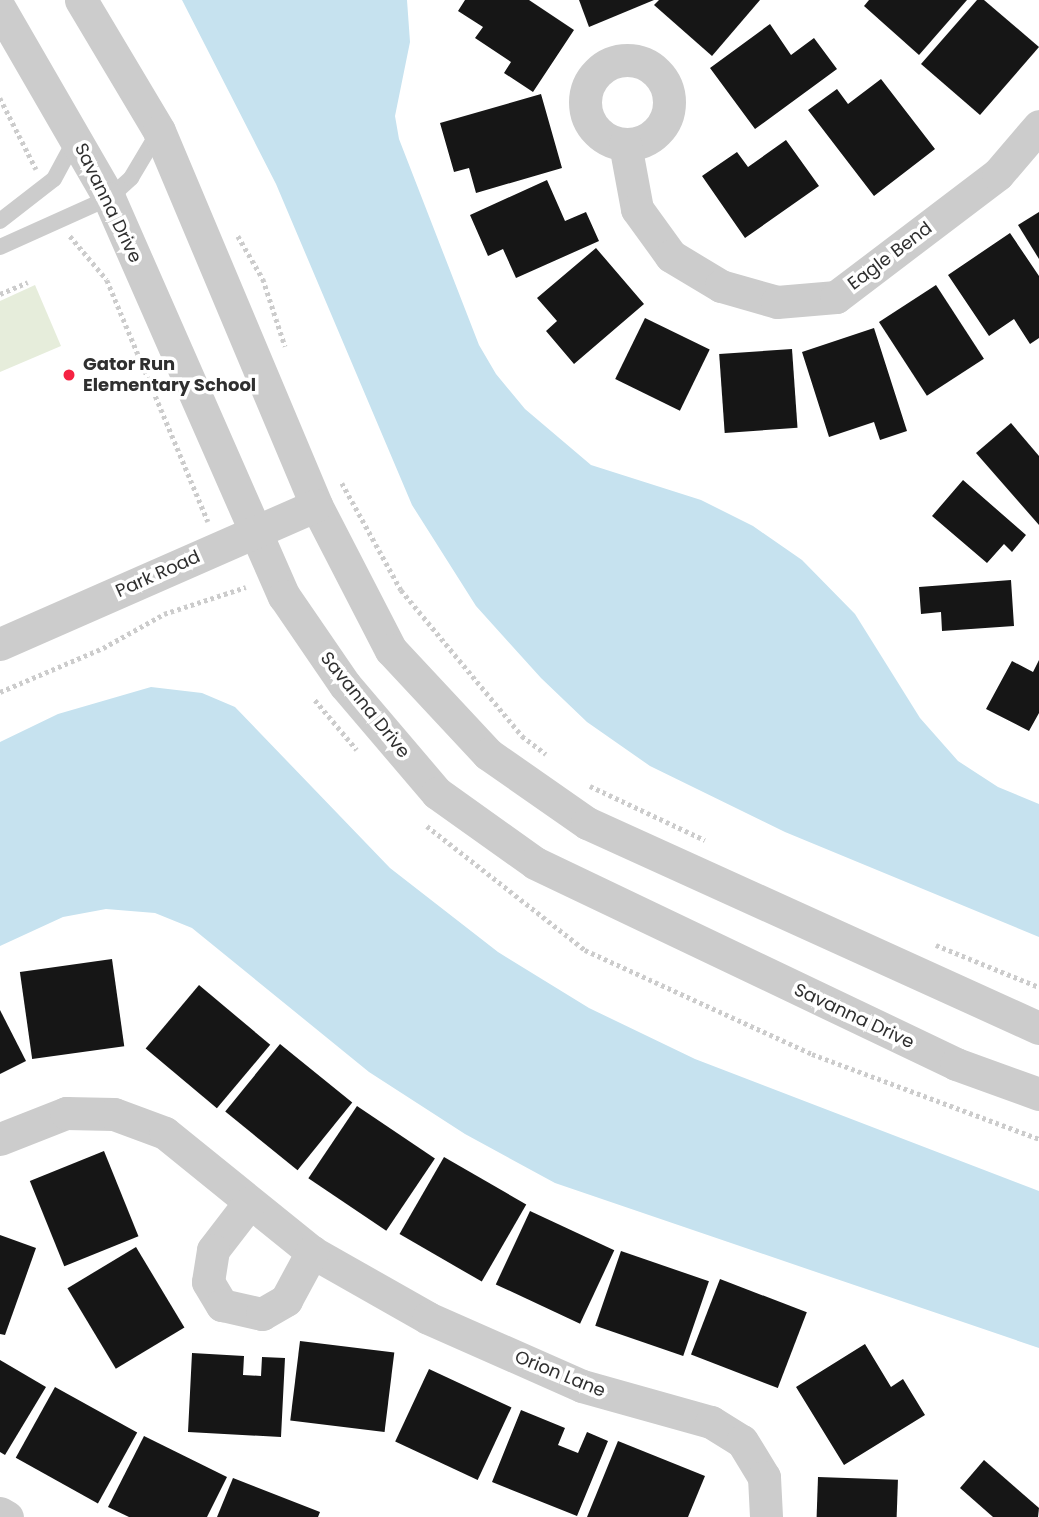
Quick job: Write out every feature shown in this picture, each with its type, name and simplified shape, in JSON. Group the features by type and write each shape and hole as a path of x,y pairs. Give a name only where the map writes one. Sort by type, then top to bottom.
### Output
{"street":[{"path":"81,0 159,131 316,505 391,650 488,754 587,823 1039,1028"},
{"name":"Savanna Drive","path":"0,9 109,198 284,596 345,685 437,793 524,856 956,1064 1039,1094"},
{"name":"Eagle Bend","path":"625,144 637,209 671,256 721,286 777,302 836,297 998,174 1039,126"},
{"name":"Park Road","path":"0,644 316,505"},
{"name":"Orion Lane","path":"0,1139 66,1113 114,1114 165,1133 312,1252 428,1318 582,1386 711,1422 742,1441 764,1476 766,1517"},
{"path":"249,1203 213,1250 208,1282 222,1305 262,1314 285,1300 312,1252"},
{"path":"0,1513 7,1517"}],"lane":[{"path":"0,247 109,198 131,178 159,131"},
{"path":"0,221 54,179 76,138"}],"path":[{"path":"235,230 262,279 288,355"},
{"path":"0,294 28,282"},
{"path":"340,479 401,590 522,736 553,759"},
{"path":"0,692 103,648 164,614 246,587"},
{"path":"583,783 717,846"},
{"path":"923,940 1039,987"}],"green space":[{"path":"35,285 61,346 0,372 0,301"}],"water":[{"path":"182,0 407,0 410,42 395,116 399,139 479,345 496,374 525,409 591,465 701,500 753,526 802,560 855,614 920,718 958,761 998,787 1039,804 1039,937 785,832 650,766 587,722 541,678 476,606 412,505 276,184"},
{"path":"151,687 202,693 235,707 390,868 498,952 589,1008 695,1059 1039,1191 1039,1348 555,1183 465,1134 369,1072 192,928 155,913 106,909 63,917 0,946 0,742 58,714"}],"building":[{"path":"465,0 529,0 574,30 533,92 504,73 511,62 475,38 483,27 458,11"},
{"path":"579,0 654,0 589,27"},
{"path":"659,0 760,0 712,56 654,5"},
{"path":"869,0 967,0 919,55 864,6"},
{"path":"977,0 984,0 1039,47 980,115 921,64"},
{"path":"770,24 791,55 814,38 837,69 755,129 710,68"},
{"path":"881,79 935,149 874,196 808,110 837,89 848,104"},
{"path":"541,94 562,168 476,193 469,168 454,172 440,123"},
{"path":"786,140 819,186 745,238 702,176 737,152 748,167"},
{"path":"547,180 565,221 586,212 599,241 516,278 503,249 488,256 470,215"},
{"path":"1039,212 1039,259 1018,225"},
{"path":"1010,233 1039,276 1039,338 1030,344 1014,319 989,336 948,275"},
{"path":"596,248 644,304 574,364 546,331 557,321 537,298"},
{"path":"936,285 984,359 927,396 879,322"},
{"path":"645,318 710,350 680,411 615,379"},
{"path":"874,328 907,431 880,440 874,422 829,437 802,352"},
{"path":"792,349 798,428 725,433 719,354"},
{"path":"1011,423 1039,456 1039,525 976,453"},
{"path":"963,480 1026,535 1012,552 1004,544 987,563 932,516"},
{"path":"1011,580 1014,626 942,631 941,612 921,614 919,587"},
{"path":"1039,660 1039,713 1029,731 986,709 1012,661 1033,672"},
{"path":"112,959 124,1046 32,1059 20,972"},
{"path":"199,985 270,1045 217,1108 146,1049"},
{"path":"0,1010 26,1061 0,1074"},
{"path":"280,1044 352,1103 298,1170 225,1112"},
{"path":"357,1106 435,1159 386,1231 308,1178"},
{"path":"104,1151 138,1236 64,1266 30,1181"},
{"path":"444,1157 526,1204 482,1282 400,1234"},
{"path":"530,1211 614,1250 580,1324 496,1284"},
{"path":"0,1235 36,1248 5,1335 0,1334"},
{"path":"136,1247 184,1328 116,1369 67,1288"},
{"path":"621,1251 709,1281 683,1356 595,1326"},
{"path":"720,1279 807,1312 778,1388 691,1355"},
{"path":"300,1341 394,1353 385,1432 290,1420"},
{"path":"865,1344 891,1387 903,1379 925,1415 844,1465 796,1387"},
{"path":"192,1353 244,1356 243,1375 261,1376 262,1357 285,1358 281,1437 188,1432"},
{"path":"0,1360 46,1387 5,1455 0,1452"},
{"path":"429,1369 511,1407 478,1480 395,1442"},
{"path":"55,1387 137,1433 98,1503 16,1458"},
{"path":"521,1410 565,1428 558,1445 578,1453 587,1432 608,1441 577,1516 492,1482"},
{"path":"144,1436 227,1477 207,1517 129,1517 108,1507"},
{"path":"618,1441 705,1476 688,1517 587,1517"},
{"path":"984,1460 1039,1508 1038,1517 993,1517 960,1488"},
{"path":"818,1477 898,1480 897,1517 817,1517"},
{"path":"233,1478 320,1512 318,1517 217,1517"}],"place":[{"name":"Gator Run Elementary School","path":"69,375"}]}
